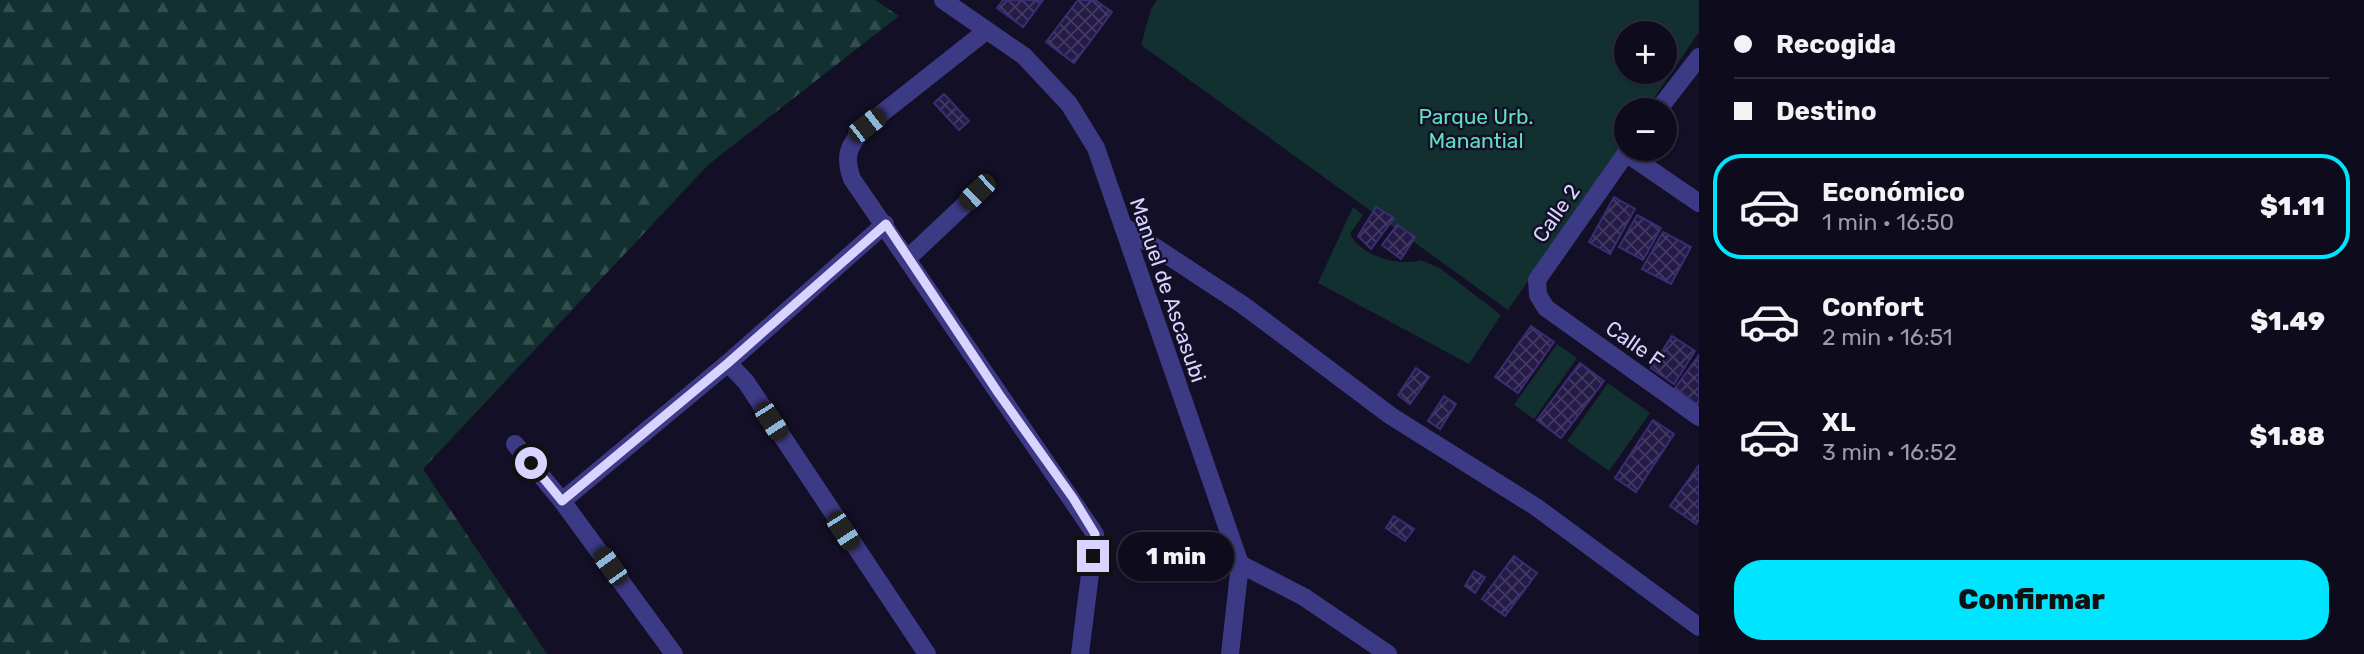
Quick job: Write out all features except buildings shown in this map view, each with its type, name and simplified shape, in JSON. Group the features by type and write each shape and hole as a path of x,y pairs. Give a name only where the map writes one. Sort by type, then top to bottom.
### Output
{"street":[{"name":"Manuel de Ascasubi","path":"943,0 1024,56 1069,104 1096,148 1240,564 1230,654"},
{"path":"986,32 867,125 853,140 846,161 852,179 886,224 1095,534 1080,654"},
{"path":"1667,98 1699,57"},
{"name":"Calle 2","path":"1545,308 1538,295 1537,280 1620,161"},
{"path":"1641,161 1699,203"},
{"path":"908,258 977,192"},
{"path":"562,501 728,363 886,224"},
{"path":"1123,226 1242,305 1391,415 1536,507 1699,627"},
{"name":"Calle F","path":"1545,308 1699,417"},
{"path":"728,363 746,382 927,654"},
{"path":"515,444 562,501 674,654"},
{"path":"1240,564 1304,597 1388,654"}],"green space":[{"path":"0,0 875,0 899,16 709,164 423,469 547,654 0,654"},
{"name":"Parque Urb. Manantial","path":"1157,0 1699,0 1699,32 1677,64 1677,21 1614,21 1614,84 1664,84 1654,98 1614,98 1614,156 1508,310 1141,45 1151,9"},
{"path":"1353,207 1363,215 1350,234 1355,242 1371,254 1392,261 1421,260 1441,269 1501,315 1469,364 1318,283"},
{"path":"1557,344 1577,358 1534,419 1514,405"},
{"path":"1608,383 1650,413 1609,471 1567,441"}],"route":[{"path":"531,463 562,501 728,363 886,224 999,394 1073,498 1095,534 1093,556"}]}
